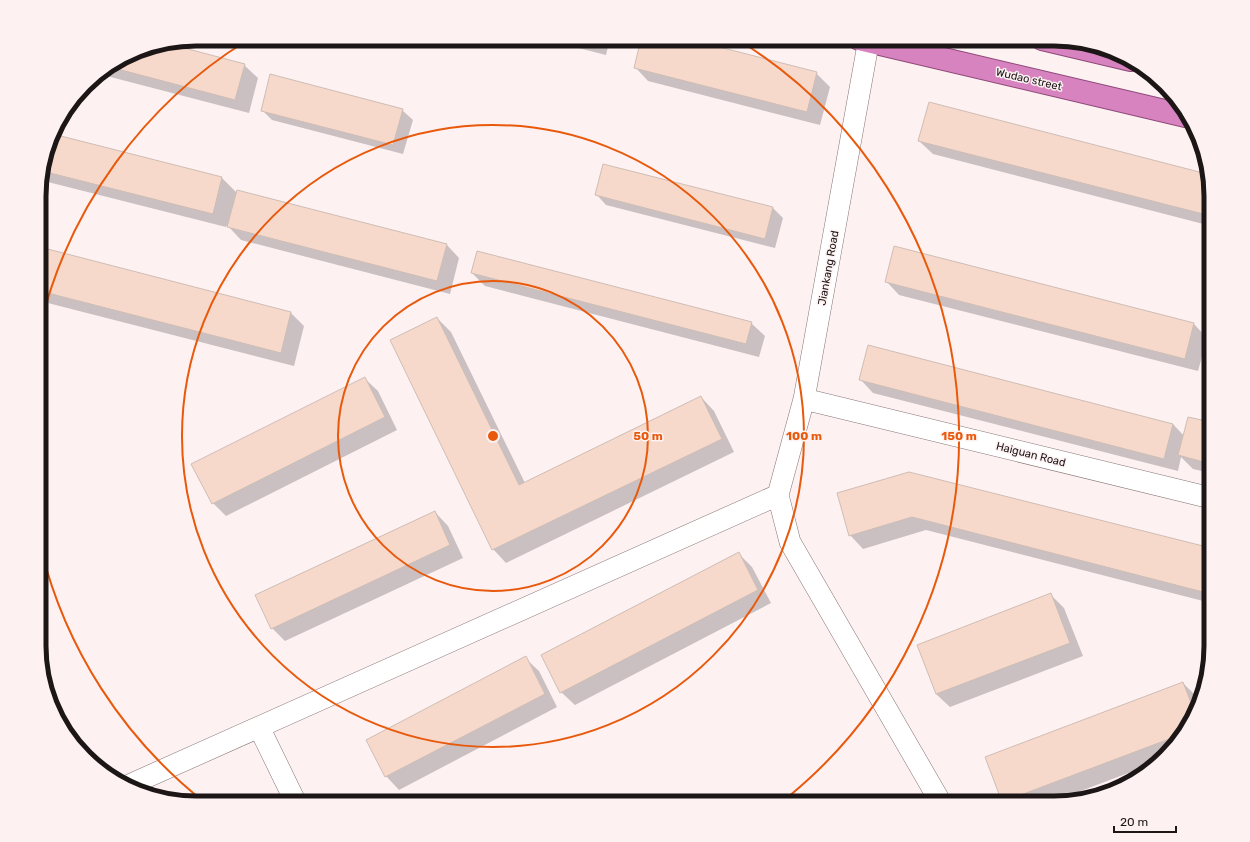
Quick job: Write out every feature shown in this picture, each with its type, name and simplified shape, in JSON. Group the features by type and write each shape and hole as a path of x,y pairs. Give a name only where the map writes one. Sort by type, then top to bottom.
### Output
{"highway":[{"name":"Wudao street","path":"891,46 1180,115"}],"street":[{"name":"Jiankang Road","path":"778,495 804,399 865,46"},
{"name":"Haiguan Road","path":"804,399 1204,496"},
{"path":"134,783 778,495 790,542 937,796"},
{"path":"259,727 293,796"}],"building":[{"path":"639,46 715,46 817,72 807,112 634,68"},
{"path":"179,47 245,64 235,100 117,69 139,57 157,51"},
{"path":"270,74 403,109 393,145 261,111"},
{"path":"929,102 1202,173 1204,214 918,141"},
{"path":"59,135 222,177 213,214 48,172 51,157"},
{"path":"603,164 773,207 765,239 595,195"},
{"path":"237,190 447,244 437,281 227,227"},
{"path":"894,246 1194,323 1185,359 885,282"},
{"path":"46,249 291,312 281,353 46,293"},
{"path":"477,251 752,322 746,344 471,273"},
{"path":"437,317 519,485 701,396 722,439 492,550 390,340"},
{"path":"868,345 1173,424 1164,459 859,380"},
{"path":"365,377 385,417 212,504 191,464"},
{"path":"1188,417 1204,420 1204,462 1178,455"},
{"path":"909,472 1204,546 1204,592 912,517 849,536 837,493"},
{"path":"435,511 450,545 271,629 255,595"},
{"path":"739,552 758,590 560,693 541,655"},
{"path":"1051,593 1070,643 936,694 917,645"},
{"path":"526,656 545,694 385,777 366,740"},
{"path":"1183,682 1192,705 1184,721 1172,738 1018,796 1000,796 985,757"}]}
